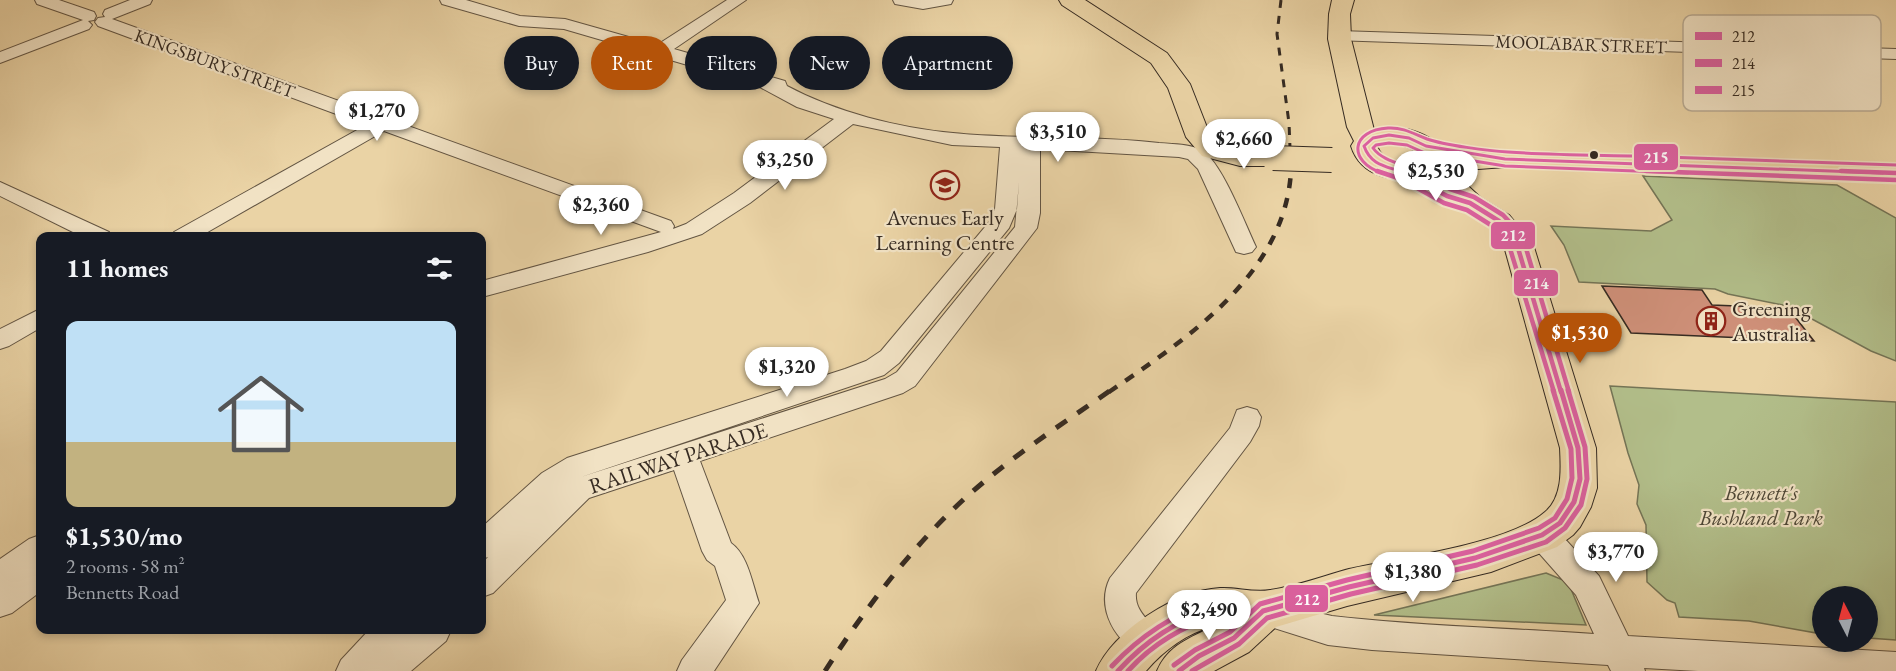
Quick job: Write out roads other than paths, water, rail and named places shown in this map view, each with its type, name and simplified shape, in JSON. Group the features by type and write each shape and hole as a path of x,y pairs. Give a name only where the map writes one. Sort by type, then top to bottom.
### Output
{"main road":[{"path":"1070,0 1159,58 1170,70 1182,93 1219,140 1237,147 1272,154"},
{"path":"1343,0 1337,16 1339,49 1355,102 1360,131 1369,150"},
{"path":"1182,93 1198,147 1208,147 1220,154 1331,156 1369,150 1423,162 1505,159 1896,173"},
{"path":"1132,656 1178,621 1218,607 1263,610 1349,587 1475,558 1542,535 1560,523 1574,502 1580,479 1578,448 1518,244 1499,221 1470,203 1447,196 1423,162 1399,136 1355,102"},
{"path":"1369,150 1380,136 1399,136"},
{"path":"1179,671 1199,656 1234,638 1263,610"}],"street":[{"name":"KINGSBURY STREET","path":"43,0 663,226"},
{"path":"0,58 144,0"},
{"path":"448,0 519,21 565,24 607,36"},
{"path":"483,0 533,15 544,22 545,28 550,31 685,67"},
{"path":"673,42 738,0"},
{"path":"901,0 926,4 945,0"},
{"name":"MOOLABAR STREET","path":"1339,36 1683,47"},
{"name":"MOOLABAR STREET","path":"1881,54 1896,54"},
{"path":"773,90 791,95 809,105 849,117 958,140 1143,147 1180,151 1198,147 1244,247"},
{"path":"774,90 888,117 932,135"},
{"path":"791,95 818,125 819,132 814,142"},
{"path":"486,288 683,234 731,206 849,117"},
{"path":"191,232 382,124"},
{"name":"RAILWAY PARADE","path":"486,579 579,490 894,386 906,379 1026,228 1029,219 1019,172 1020,142"},
{"name":"RAILWAY PARADE","path":"486,542 544,487 559,475 577,466 854,376 881,365 902,344 1001,223 1019,172"},
{"path":"0,188 91,232"},
{"path":"486,272 731,206"},
{"path":"0,340 36,319"},
{"path":"1132,656 1119,602 1121,588 1240,435 1247,417"},
{"path":"684,456 718,551 728,558 743,603 693,671"},
{"path":"1542,535 1588,586 1623,661"},
{"path":"0,577 36,551"},
{"path":"0,603 36,577"},
{"path":"1263,610 1328,630 1623,661 1896,668"},
{"path":"353,671 387,634"},
{"path":"386,671 429,634"}],"railway":[{"path":"1281,0 1277,34 1289,123 1291,171"},
{"path":"1109,392 1199,326 1227,301 1251,273 1271,242 1285,208 1291,171"},
{"path":"825,671 889,581 943,519 998,470 1111,390"}],"place":[{"name":"Avenues Early Learning Centre","path":"945,185"},
{"name":"Greening Australia","path":"1711,321"}],"park label":[{"name":"Bennett's Bushland Park","path":"1761,504"}]}
